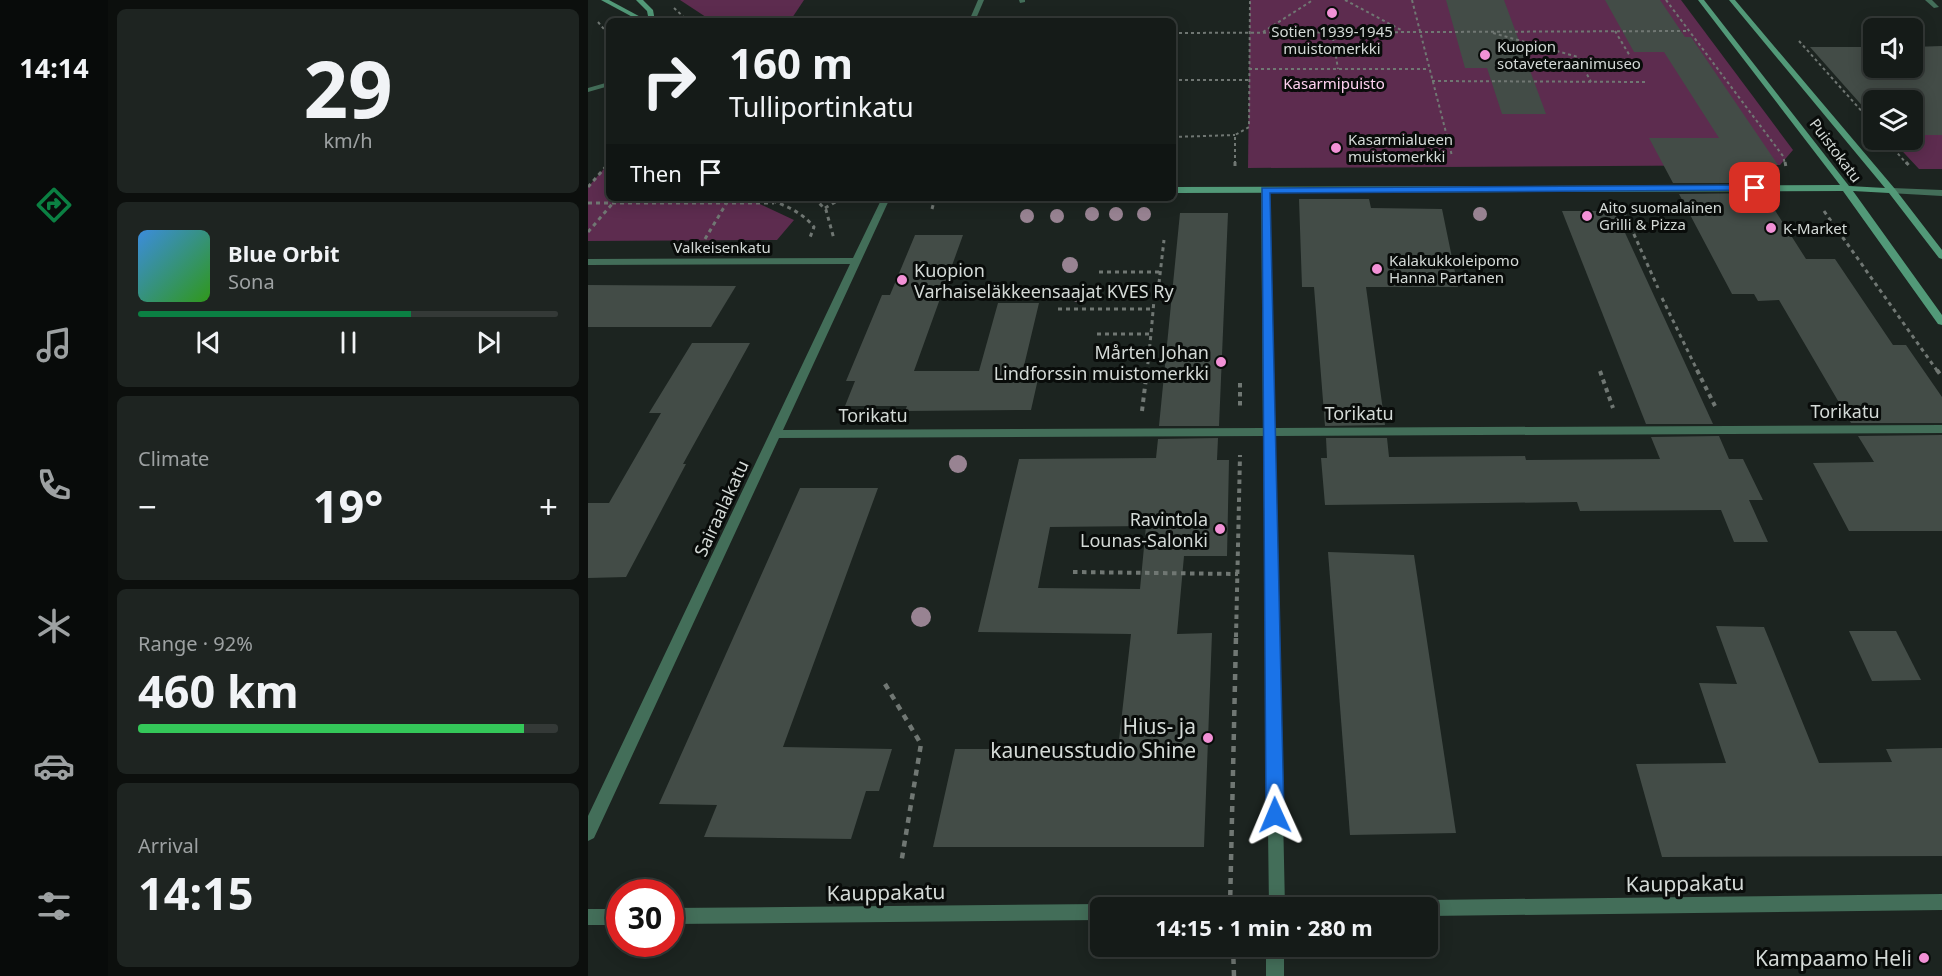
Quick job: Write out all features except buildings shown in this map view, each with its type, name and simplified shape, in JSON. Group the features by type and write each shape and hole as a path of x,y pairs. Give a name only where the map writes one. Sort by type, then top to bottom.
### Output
{"main road":[{"path":"604,0 639,18"},
{"path":"639,0 650,10 651,18"},
{"name":"Puistokatu","path":"1701,0 1846,188 1942,322"},
{"name":"Puistokatu","path":"1732,0 1892,191 1942,256"},
{"path":"1176,190 1846,188 1892,191"}],"street":[{"path":"973,18 981,0"},
{"path":"1928,0 1936,7"},
{"path":"588,90 606,85"},
{"path":"1265,190 1276,897"},
{"path":"1892,191 1942,193"},
{"name":"Sairaalakatu","path":"588,833 885,201"},
{"name":"Valkeisenkatu","path":"588,262 856,261"},
{"name":"Torikatu","path":"775,434 1942,429"},
{"name":"Kauppakatu","path":"1438,908 1942,902"},
{"name":"Kauppakatu","path":"684,916 1090,912"},
{"path":"588,917 606,917"},
{"path":"1275,957 1275,976"}],"path":[{"path":"1176,137 1235,135 1249,127 1250,0"},
{"path":"1262,32 1313,0"},
{"path":"1345,0 1406,32"},
{"path":"1412,0 1452,156"},
{"path":"1666,0 1783,156"},
{"path":"672,7 685,18"},
{"path":"1615,31 1630,56"},
{"path":"1176,33 1688,31"},
{"path":"1332,32 1338,69"},
{"path":"1489,32 1578,57 1592,82"},
{"path":"1795,36 1863,113"},
{"path":"1249,69 1429,69"},
{"path":"1176,80 1249,80"},
{"path":"1432,81 1646,82"},
{"path":"1233,190 1235,135"},
{"path":"1895,150 1915,172"},
{"path":"588,187 606,166"},
{"path":"1798,188 1810,205 1823,210 1942,377"},
{"path":"773,201 803,215"},
{"path":"817,201 825,208 837,201"},
{"path":"932,209 934,201"},
{"path":"588,203 778,203"},
{"path":"588,232 612,203"},
{"path":"700,247 726,203"},
{"path":"1621,206 1658,288"},
{"path":"1159,283 1164,240"},
{"path":"1099,272 1160,272"},
{"path":"1662,298 1718,412"},
{"path":"1142,412 1154,300"},
{"path":"1058,309 1153,309"},
{"path":"1097,334 1151,334"},
{"path":"1600,371 1614,412"},
{"path":"1230,897 1240,376"},
{"path":"1073,572 1238,574"},
{"path":"885,684 921,744 901,864"},
{"path":"1233,957 1234,976"}],"green space":[{"path":"680,0 804,0 792,18 707,18"},
{"name":"Kasarmipuisto","path":"1250,0 1681,0 1793,150 1780,165 1248,168"},
{"path":"1923,135 1942,135 1942,169 1919,169 1901,150 1923,150"},
{"path":"606,166 606,201 753,201 794,220 777,240 588,241 588,187"}],"place":[{"name":"Sotien 1939-1945 muistomerkki","path":"1332,13"},
{"name":"Kuopion sotaveteraanimuseo","path":"1485,55"},
{"name":"Kasarmialueen muistomerkki","path":"1336,148"},
{"name":"Aito suomalainen Grilli & Pizza","path":"1587,216"},
{"name":"K-Market","path":"1771,228"},
{"name":"Kalakukkoleipomo Hanna Partanen","path":"1377,269"},
{"name":"Kuopion Varhaiseläkkeensaajat KVES Ry","path":"902,280"},
{"name":"Mårten Johan Lindforssin muistomerkki","path":"1221,362"},
{"name":"Ravintola Lounas-Salonki","path":"1220,529"},
{"name":"Hius- ja kauneusstudio Shine","path":"1208,738"},
{"name":"Kampaamo Heli","path":"1924,958"}],"route":[{"path":"1275,815 1265,190 1755,188"}]}
